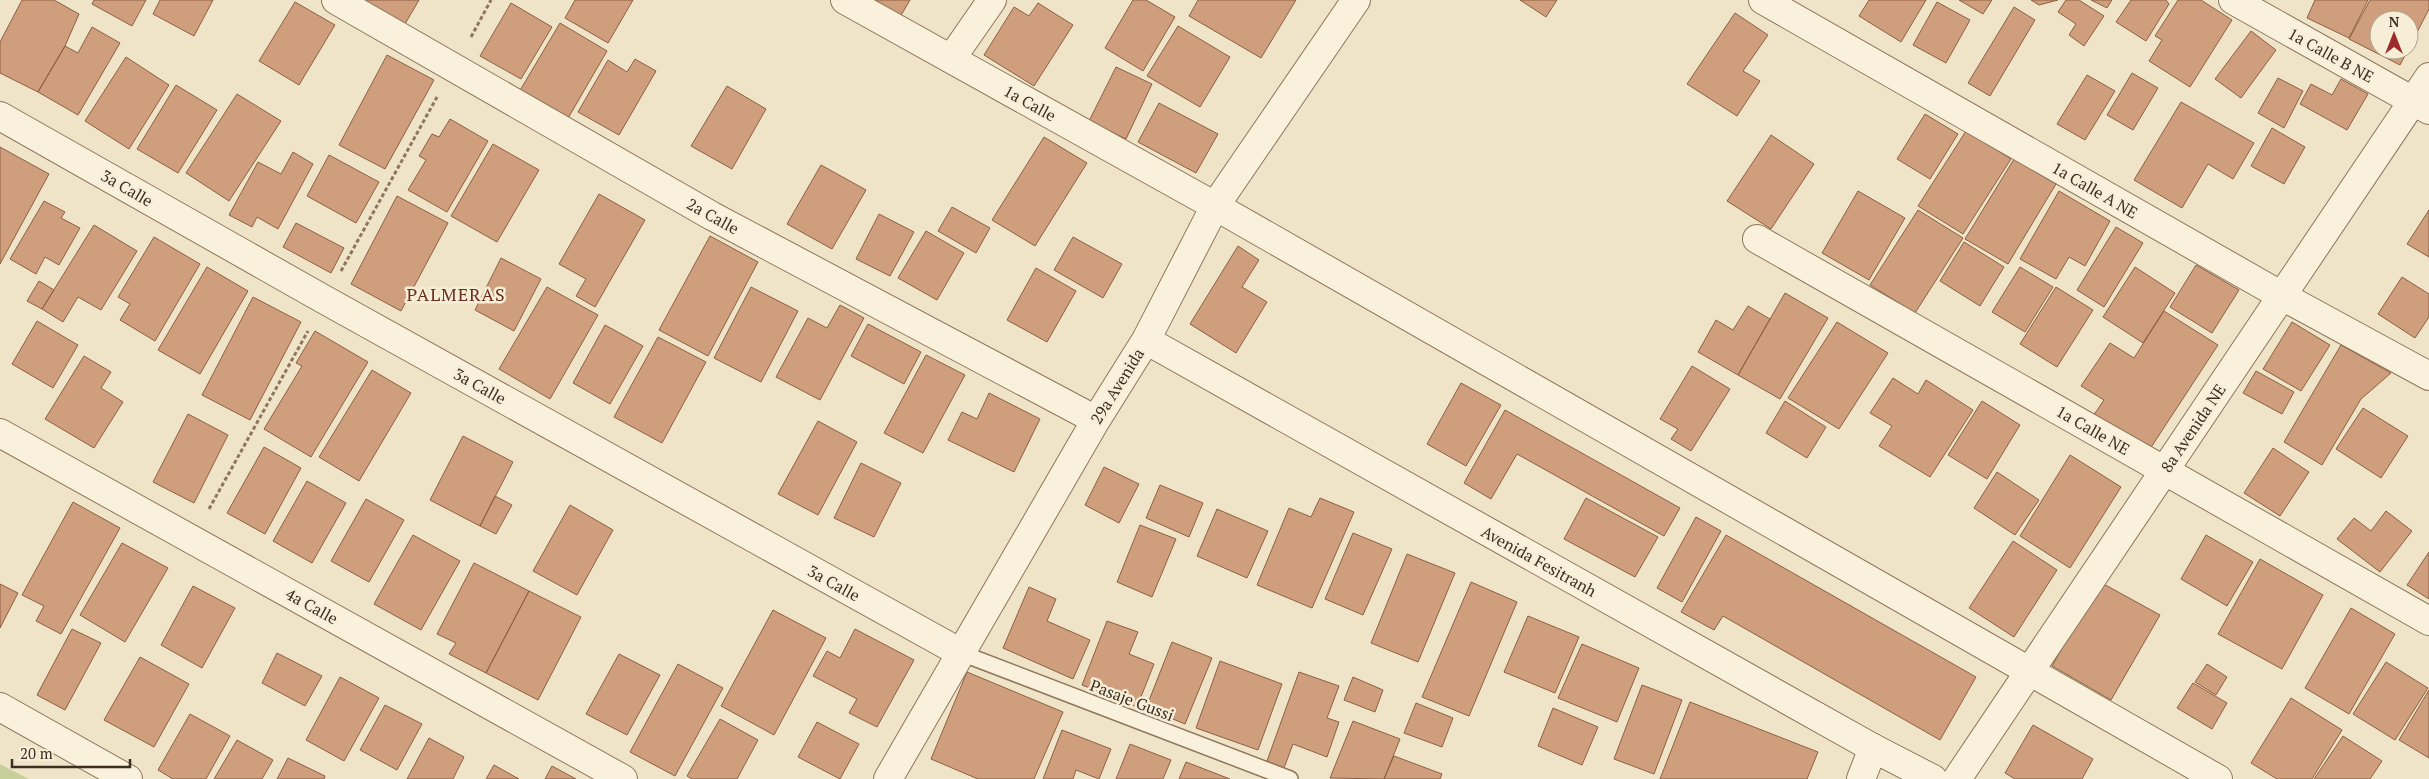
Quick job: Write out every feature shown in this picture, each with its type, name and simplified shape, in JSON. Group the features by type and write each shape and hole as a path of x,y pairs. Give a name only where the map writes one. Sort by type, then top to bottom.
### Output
{"street":[{"name":"2a Calle","path":"336,0 712,216 1096,420"},
{"name":"1a Calle","path":"845,0 1215,206 2218,779"},
{"path":"951,59 992,0"},
{"name":"29a Avenida","path":"888,779 1096,420 1146,340 1215,206 1356,0"},
{"name":"1a Calle A NE","path":"1763,0 2282,296 2429,376"},
{"name":"1a Calle B NE","path":"2233,0 2421,105"},
{"name":"8a Avenida NE","path":"1957,779 2282,296 2421,105 2429,77"},
{"name":"3a Calle","path":"0,116 334,305 961,653"},
{"name":"1a Calle NE","path":"1757,239 2429,622"},
{"name":"Avenida Fesitranh","path":"1146,340 1873,748 1933,779"},
{"name":"4a Calle","path":"0,433 623,779"},
{"path":"0,707 128,779"},
{"path":"1861,779 1873,748"}],"lane":[{"name":"Pasaje Gussi","path":"961,653 1290,779"}],"green space":[{"path":"0,764 29,779 0,779"}],"building":[{"path":"22,0 54,0 79,14 65,46 38,92 0,73 0,42"},
{"path":"94,0 146,0 132,26 92,4"},
{"path":"160,0 213,0 194,36 153,14"},
{"path":"362,0 419,0 405,24"},
{"path":"575,0 633,0 608,43 565,18"},
{"path":"870,0 910,0 900,17"},
{"path":"1133,0 1146,0 1175,17 1143,71 1105,48"},
{"path":"1198,0 1296,0 1261,58 1189,16"},
{"path":"1520,0 1557,0 1546,17"},
{"path":"1869,0 1926,0 1901,42 1859,16"},
{"path":"1959,0 1992,0 1983,14"},
{"path":"2031,0 2058,0 2039,5"},
{"path":"2066,0 2079,0 2104,16 2084,46 2069,35 2076,24 2058,12"},
{"path":"2091,0 2112,0 2107,8"},
{"path":"2131,0 2166,0 2169,4 2146,41 2116,22"},
{"path":"2178,0 2201,0 2232,20 2190,87 2149,61 2162,40 2155,36"},
{"path":"2315,0 2368,0 2349,38 2307,18"},
{"path":"2370,0 2429,0 2429,9 2419,28 2419,10 2369,10 2369,49 2349,39"},
{"path":"295,2 335,25 299,85 259,61"},
{"path":"1937,2 1970,20 1946,63 1913,45"},
{"path":"511,3 552,27 521,79 480,56"},
{"path":"1038,3 1073,25 1034,86 984,55 1014,7 1029,16"},
{"path":"2014,7 2035,20 1990,96 1968,83"},
{"path":"1735,13 1768,35 1743,71 1760,81 1737,116 1687,84"},
{"path":"560,23 607,51 567,120 519,92"},
{"path":"1178,26 1230,57 1200,107 1147,76"},
{"path":"92,27 120,43 78,115 38,92 65,46 78,53"},
{"path":"2251,31 2276,50 2241,98 2215,79"},
{"path":"387,55 434,80 385,169 339,145"},
{"path":"126,57 169,85 129,149 85,121"},
{"path":"635,59 656,71 619,135 578,112 608,60 627,72"},
{"path":"2390,60 2403,60 2400,65"},
{"path":"1116,67 1152,84 1126,139 1089,121"},
{"path":"2132,73 2158,88 2133,130 2107,115"},
{"path":"2087,75 2115,91 2085,140 2057,124"},
{"path":"2278,78 2303,91 2284,128 2258,113"},
{"path":"2341,79 2368,94 2347,130 2300,104 2311,84 2332,95"},
{"path":"176,85 217,110 178,173 137,149"},
{"path":"727,86 766,109 732,169 691,146"},
{"path":"237,94 281,121 229,201 186,173"},
{"path":"2181,102 2254,143 2233,179 2208,164 2182,208 2134,180"},
{"path":"1159,103 1218,134 1196,173 1138,142"},
{"path":"1925,114 1958,134 1930,179 1897,159"},
{"path":"450,119 488,141 447,212 408,190 426,160 419,156 432,134 439,137"},
{"path":"2272,128 2305,147 2284,184 2251,166"},
{"path":"1966,131 2011,159 1963,234 1918,206"},
{"path":"1771,135 1814,164 1771,229 1727,201"},
{"path":"1044,137 1087,163 1035,246 992,220"},
{"path":"493,144 539,170 497,242 451,216"},
{"path":"0,147 49,174 0,264"},
{"path":"293,152 313,164 278,229 257,217 252,227 229,215 258,162 281,174"},
{"path":"329,155 379,182 356,223 307,196"},
{"path":"2014,159 2056,184 2008,264 1965,239"},
{"path":"821,165 866,190 832,249 787,224"},
{"path":"1858,191 1905,218 1869,280 1822,253"},
{"path":"2059,191 2110,221 2085,266 2069,257 2056,279 2020,259"},
{"path":"599,194 645,220 595,307 576,296 586,279 559,264"},
{"path":"397,196 448,223 401,311 351,284"},
{"path":"44,201 65,212 61,218 80,228 59,265 45,257 36,274 10,259"},
{"path":"952,207 990,228 976,253 938,231"},
{"path":"1918,210 1963,238 1915,313 1870,285"},
{"path":"2429,210 2429,257 2407,244"},
{"path":"879,214 914,232 890,276 856,259"},
{"path":"296,223 344,248 331,273 283,247"},
{"path":"94,225 137,251 101,310 78,297 63,322 42,309"},
{"path":"2116,227 2143,243 2104,307 2077,290"},
{"path":"926,231 964,253 937,300 898,278"},
{"path":"710,236 758,262 708,356 659,330"},
{"path":"154,237 200,264 155,341 120,320 130,304 118,297"},
{"path":"1073,237 1122,264 1103,298 1054,270"},
{"path":"1964,242 2004,267 1980,306 1940,281"},
{"path":"1238,246 1259,260 1242,287 1267,302 1236,353 1190,324"},
{"path":"501,258 541,279 514,331 475,310"},
{"path":"2196,265 2239,290 2212,333 2170,307"},
{"path":"207,267 248,291 200,374 158,350"},
{"path":"2020,267 2053,287 2025,332 1992,312"},
{"path":"2135,267 2175,293 2143,343 2103,317"},
{"path":"1036,268 1076,291 1047,342 1007,320"},
{"path":"2402,277 2429,294 2429,317 2415,338 2378,314"},
{"path":"39,281 54,290 42,309 27,301"},
{"path":"547,287 598,315 550,399 499,369"},
{"path":"751,287 798,311 761,382 714,358"},
{"path":"2056,287 2093,310 2057,367 2020,344"},
{"path":"1785,293 1828,318 1780,399 1738,375"},
{"path":"253,297 301,322 250,420 202,395"},
{"path":"840,305 864,318 820,400 776,377 808,318 827,328"},
{"path":"1748,306 1770,319 1738,375 1698,352 1716,320 1733,330"},
{"path":"2164,311 2218,345 2146,455 2091,419 2104,400 2081,386 2110,343 2134,358"},
{"path":"37,321 78,345 53,388 12,364"},
{"path":"1837,322 1888,353 1839,429 1788,398"},
{"path":"2292,322 2330,345 2301,391 2263,369"},
{"path":"868,324 921,352 904,384 851,356"},
{"path":"605,325 643,346 610,404 573,383"},
{"path":"315,331 368,362 311,457 264,429 302,366 296,363"},
{"path":"658,337 706,362 662,443 614,417"},
{"path":"2341,345 2391,373 2361,399 2322,465 2284,442"},
{"path":"926,355 965,375 923,453 884,433"},
{"path":"84,356 111,372 101,388 123,402 94,448 45,419"},
{"path":"1692,366 1730,389 1691,451 1671,439 1678,429 1660,419"},
{"path":"372,370 411,393 359,481 319,457"},
{"path":"2256,371 2294,392 2282,414 2243,393"},
{"path":"1893,378 1918,394 1926,380 1973,410 1930,477 1879,446 1892,426 1870,413"},
{"path":"1461,383 1501,405 1466,466 1427,444"},
{"path":"989,393 1040,419 1014,472 948,440 962,412 977,419"},
{"path":"1785,401 1826,427 1807,458 1766,433"},
{"path":"1982,401 2020,425 1987,479 1948,455"},
{"path":"2363,408 2408,436 2381,478 2336,449"},
{"path":"1505,410 1680,508 1664,536 1517,454 1491,499 1464,483"},
{"path":"188,414 228,435 194,503 153,482"},
{"path":"818,421 857,442 818,515 778,494"},
{"path":"463,436 513,462 480,526 430,500"},
{"path":"264,447 301,468 265,534 227,513"},
{"path":"2273,448 2309,472 2280,516 2244,493"},
{"path":"2070,455 2121,487 2070,568 2020,536"},
{"path":"861,463 901,483 874,537 834,518"},
{"path":"1104,467 1139,484 1119,523 1085,505"},
{"path":"1997,472 2039,500 2015,535 1974,508"},
{"path":"307,481 346,503 312,563 273,541"},
{"path":"1160,485 1203,503 1189,537 1146,518"},
{"path":"495,496 512,505 496,534 480,526"},
{"path":"1320,498 1354,512 1312,608 1257,585 1289,508 1311,517"},
{"path":"1586,498 1658,537 1635,577 1564,539"},
{"path":"366,499 404,520 369,582 331,561"},
{"path":"73,502 120,528 61,634 36,621 44,606 22,595"},
{"path":"570,505 613,530 577,595 533,571"},
{"path":"1217,509 1268,531 1247,578 1197,556"},
{"path":"2386,511 2412,531 2380,572 2337,539 2354,518 2371,531"},
{"path":"1696,517 1721,531 1682,602 1657,588"},
{"path":"1140,525 1176,539 1152,597 1117,582"},
{"path":"1353,533 1392,549 1363,615 1325,599"},
{"path":"413,535 460,561 421,630 374,604"},
{"path":"1726,535 1976,677 1940,740 1723,616 1714,630 1681,612"},
{"path":"2206,535 2253,562 2227,606 2181,579"},
{"path":"2013,541 2057,570 2014,637 1969,608"},
{"path":"122,543 168,568 125,642 80,615"},
{"path":"2429,552 2429,599 2407,585"},
{"path":"1407,554 1455,573 1418,662 1371,643"},
{"path":"2260,559 2323,595 2282,669 2218,634"},
{"path":"474,563 529,591 486,673 449,654 456,643 437,634"},
{"path":"1471,582 1517,602 1469,716 1422,697"},
{"path":"2100,582 2160,615 2111,700 2052,666"},
{"path":"0,584 18,593 0,628"},
{"path":"193,586 235,608 202,668 161,645"},
{"path":"1029,587 1056,599 1047,621 1090,640 1073,679 1003,648"},
{"path":"529,591 581,617 538,700 486,673"},
{"path":"2351,608 2395,634 2349,714 2305,688"},
{"path":"773,610 826,638 774,735 721,706"},
{"path":"1528,616 1579,637 1555,693 1504,672"},
{"path":"1107,621 1138,632 1129,654 1154,664 1137,707 1082,685"},
{"path":"72,629 101,643 65,710 37,695"},
{"path":"855,629 914,660 877,727 849,713 857,699 813,676 827,651 840,658"},
{"path":"1172,642 1212,658 1185,724 1146,708"},
{"path":"1582,644 1639,668 1617,722 1558,698"},
{"path":"277,653 322,676 305,706 262,683"},
{"path":"619,654 660,675 627,735 586,714"},
{"path":"140,657 189,684 154,747 104,720"},
{"path":"1220,661 1282,684 1258,750 1196,728"},
{"path":"2386,662 2428,688 2395,740 2353,714"},
{"path":"678,664 723,688 675,776 630,752"},
{"path":"2207,664 2227,677 2216,695 2195,682"},
{"path":"967,672 1063,712 1034,779 978,779 931,759"},
{"path":"1299,672 1339,686 1327,718 1339,722 1327,757 1293,744 1284,768 1267,761"},
{"path":"340,677 379,698 344,761 306,740"},
{"path":"1353,677 1383,690 1375,712 1344,700"},
{"path":"2193,683 2227,703 2212,729 2177,708"},
{"path":"1642,685 1682,700 1654,774 1614,759"},
{"path":"2429,690 2429,758 2399,740"},
{"path":"2291,698 2342,730 2312,779 2277,779 2251,763"},
{"path":"1690,702 1818,752 1807,779 1660,779"},
{"path":"1416,703 1453,718 1442,747 1404,733"},
{"path":"385,705 422,724 397,770 360,750"},
{"path":"1553,708 1598,727 1582,765 1538,746"},
{"path":"190,714 230,736 206,779 173,779 158,770"},
{"path":"720,719 758,740 737,779 692,779 687,776"},
{"path":"1353,721 1400,739 1384,779 1330,778"},
{"path":"817,722 859,744 840,779 798,757"},
{"path":"2033,725 2093,759 2082,779 2015,779 2005,773"},
{"path":"1062,730 1111,749 1099,779 1076,770 1073,779 1043,779"},
{"path":"2343,736 2382,761 2370,779 2314,779"},
{"path":"429,738 464,757 453,779 407,779"},
{"path":"237,740 273,760 262,779 214,779"},
{"path":"1130,744 1171,760 1163,779 1116,779"},
{"path":"1394,756 1442,774 1440,779 1384,779"},
{"path":"288,758 325,776 324,779 277,779"},
{"path":"1186,762 1230,779 1179,779"},
{"path":"494,765 519,779 486,779"},
{"path":"552,766 576,779 545,779"}],"district":[{"name":"PALMERAS","path":"456,295"}]}
